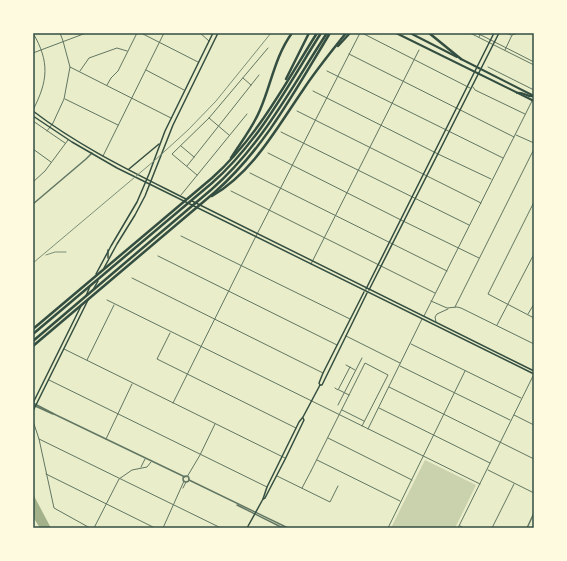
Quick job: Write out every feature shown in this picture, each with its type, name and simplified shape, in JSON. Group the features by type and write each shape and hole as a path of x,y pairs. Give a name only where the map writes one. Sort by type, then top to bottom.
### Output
{"highway":[{"path":"229,162 258,115 280,54 292,33"},
{"path":"282,89 310,33"},
{"path":"33,329 229,162 253,133 317,33"},
{"path":"33,334 229,167 254,138 321,33"},
{"path":"33,341 201,199 234,169 259,140 326,33"},
{"path":"33,346 204,201 237,171 262,142 330,33"},
{"path":"204,201 231,183 256,159 272,138 310,80 346,33"},
{"path":"333,50 350,33"},
{"path":"429,33 461,59"}],"main road":[{"path":"33,411 34,404 108,250 130,214 146,182 160,142 213,33"},
{"path":"34,404 49,380 107,262 135,215 150,184 168,135 218,33"},
{"path":"396,33 474,73 533,100"},
{"path":"410,33 534,96"},
{"path":"248,528 296,428 312,402 320,385 319,383 337,346 494,33"},
{"path":"320,385 322,385 480,68 499,33"},
{"path":"209,41 212,44"},
{"path":"188,85 188,92"},
{"path":"185,90 186,96"},
{"path":"517,93 520,92 531,97 534,96"},
{"path":"33,111 93,151 147,179 312,262 534,370"},
{"path":"33,116 91,154 368,293 534,374"},
{"path":"128,169 160,142"},
{"path":"107,262 108,250"},
{"path":"64,340 64,349"},
{"path":"337,346 339,350"},
{"path":"59,351 59,359"},
{"path":"263,499 265,498 304,420 303,417"}],"street":[{"path":"47,131 52,125 64,99 70,67 60,33"},
{"path":"33,53 85,33"},
{"path":"107,85 118,71 137,33"},
{"path":"141,33 199,62"},
{"path":"103,156 164,33"},
{"path":"200,33 209,41"},
{"path":"173,403 326,97 360,33 525,114"},
{"path":"470,33 534,65"},
{"path":"477,33 534,62"},
{"path":"507,33 512,35 518,33"},
{"path":"33,34 41,49 46,68 43,90 33,111"},
{"path":"505,50 512,35"},
{"path":"80,72 89,58 117,48 128,51"},
{"path":"198,175 172,154 209,118 268,48"},
{"path":"311,264 418,50"},
{"path":"348,54 514,137"},
{"path":"70,67 171,118"},
{"path":"488,67 534,90"},
{"path":"146,70 185,90"},
{"path":"327,70 449,132 504,158"},
{"path":"187,166 259,75"},
{"path":"243,78 252,85"},
{"path":"313,90 492,180"},
{"path":"64,99 118,125"},
{"path":"368,429 533,100"},
{"path":"297,111 481,203"},
{"path":"180,196 247,114"},
{"path":"209,118 230,135"},
{"path":"33,121 65,144"},
{"path":"281,132 469,226"},
{"path":"515,134 534,144"},
{"path":"33,182 52,163 68,140"},
{"path":"181,146 194,157"},
{"path":"33,149 52,163"},
{"path":"455,307 534,149"},
{"path":"33,204 93,151"},
{"path":"268,154 479,258"},
{"path":"250,173 447,271"},
{"path":"231,192 435,294"},
{"path":"534,202 488,294 534,318"},
{"path":"181,236 350,320"},
{"path":"496,325 534,254"},
{"path":"158,256 337,346"},
{"path":"132,278 324,373"},
{"path":"107,300 338,416 368,429 480,484"},
{"path":"432,301 449,309"},
{"path":"87,360 114,304"},
{"path":"528,315 534,304"},
{"path":"436,323 435,317 437,314 455,307 461,308 534,344"},
{"path":"170,332 157,359 296,428"},
{"path":"346,336 401,363"},
{"path":"410,344 522,398"},
{"path":"64,349 285,458"},
{"path":"338,405 362,358"},
{"path":"302,488 366,362 388,374 388,376 362,427"},
{"path":"346,365 356,370"},
{"path":"400,366 511,420"},
{"path":"338,390 350,367"},
{"path":"388,528 465,371"},
{"path":"458,528 534,374"},
{"path":"49,380 267,487"},
{"path":"106,440 132,383"},
{"path":"389,387 534,459"},
{"path":"335,388 349,395"},
{"path":"340,401 344,404"},
{"path":"34,404 195,484 288,528"},
{"path":"378,407 490,463"},
{"path":"341,410 364,422"},
{"path":"514,415 534,425"},
{"path":"33,421 39,439 54,508 90,528"},
{"path":"163,528 186,479 215,424"},
{"path":"327,438 412,480"},
{"path":"39,439 221,528"},
{"path":"140,467 145,459"},
{"path":"316,460 401,502"},
{"path":"94,528 119,479 132,470 140,467 147,467 151,462"},
{"path":"487,469 534,493"},
{"path":"46,474 155,528"},
{"path":"276,476 330,502 338,486"},
{"path":"492,528 514,483"},
{"path":"256,513 283,528"},
{"path":"527,528 534,513"},
{"path":"459,526 464,528"}],"shaded area":[{"path":"425,460 476,485 455,528 391,528"},
{"path":"33,494 51,528 40,528 33,517"}],"railway":[{"path":"33,263 154,161 188,130 216,101 271,33"},
{"path":"46,255 55,252 66,252"}]}
